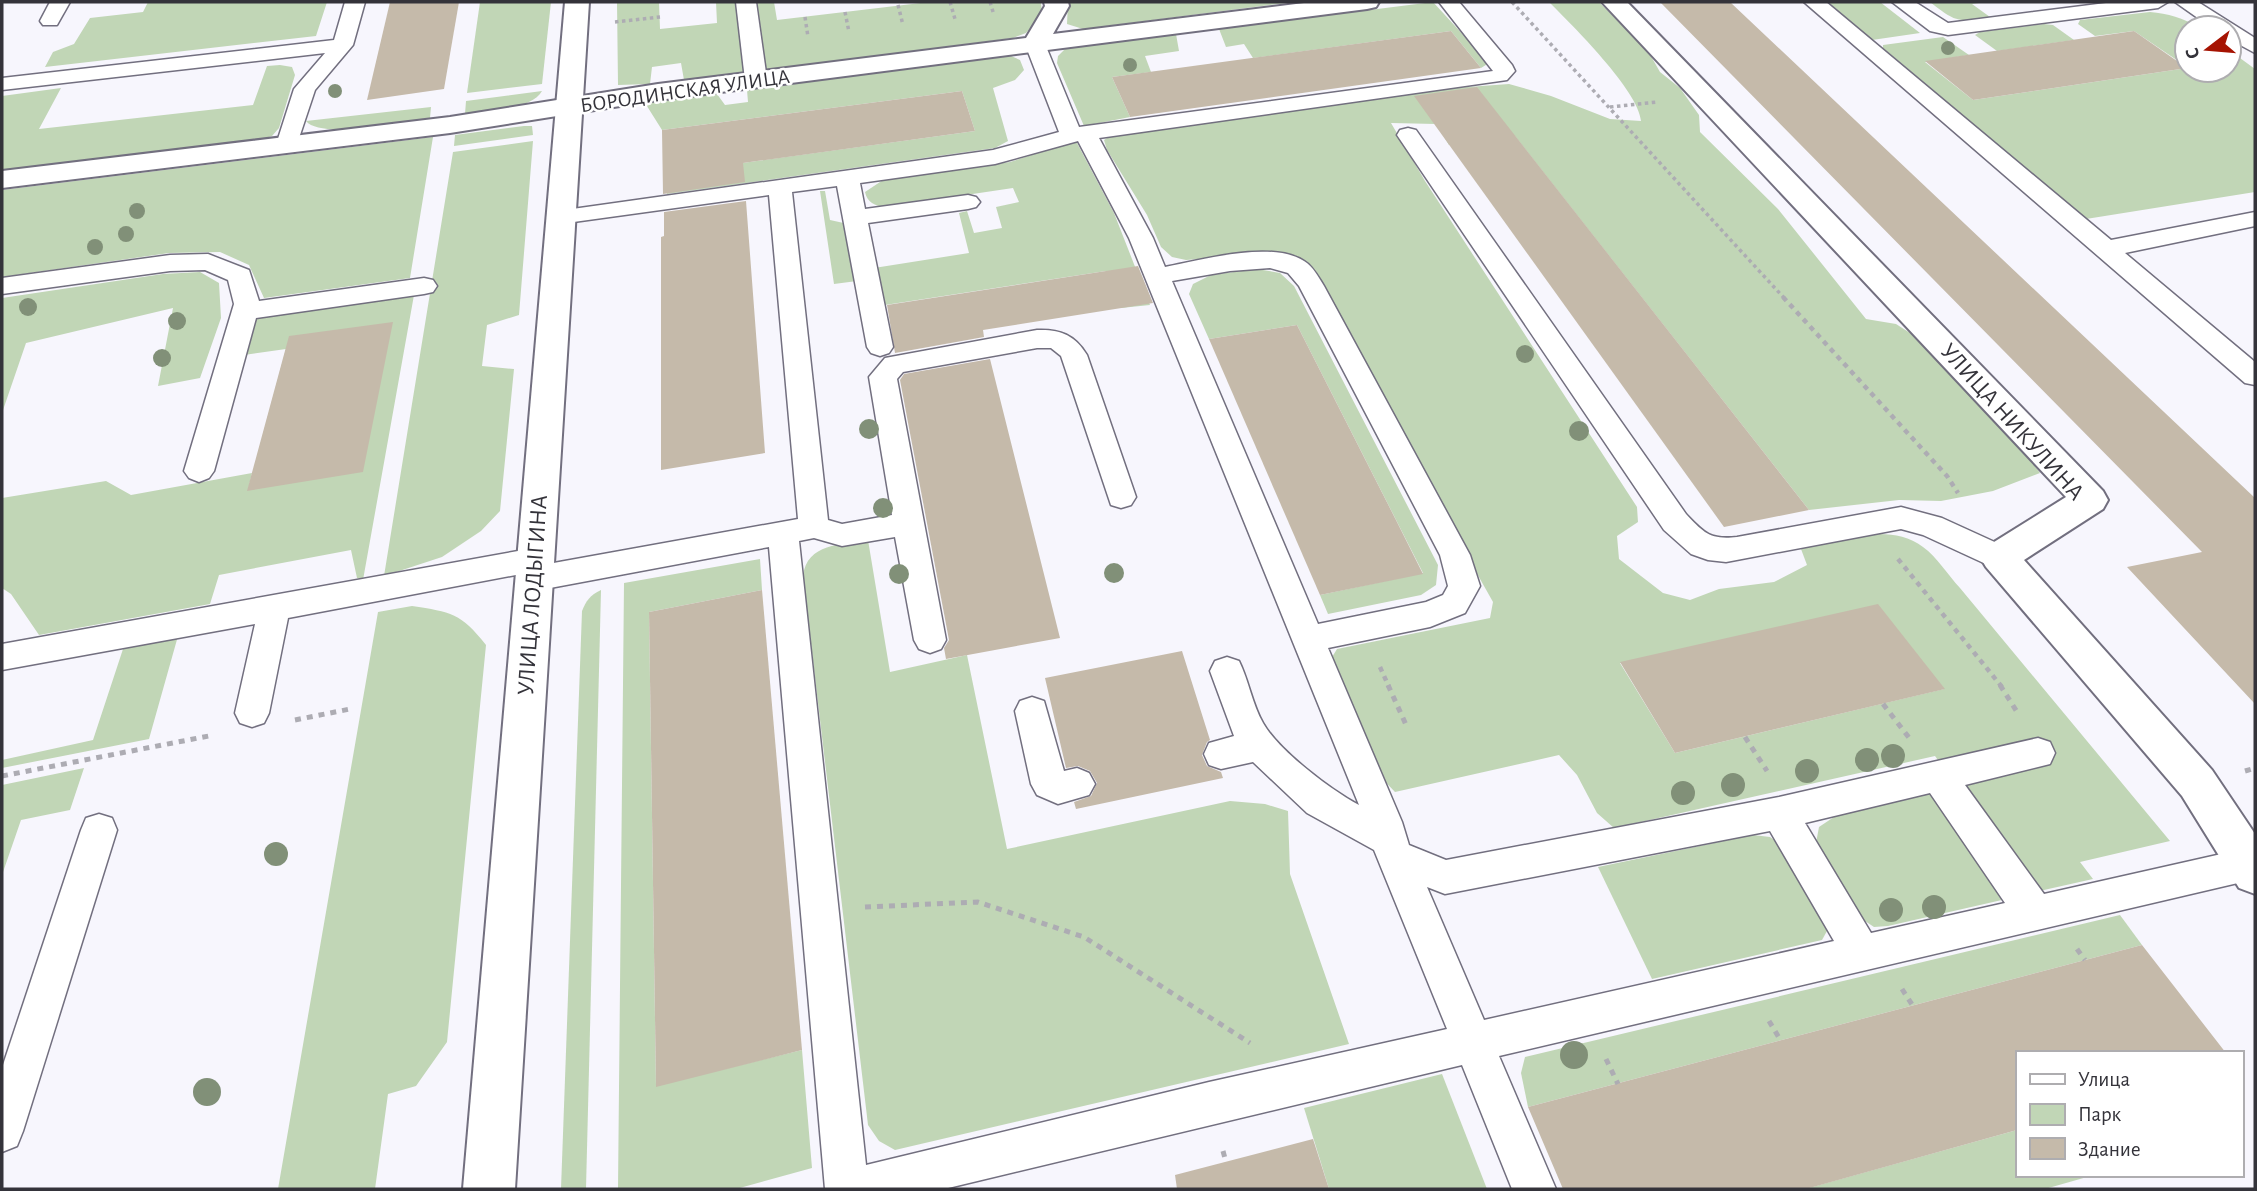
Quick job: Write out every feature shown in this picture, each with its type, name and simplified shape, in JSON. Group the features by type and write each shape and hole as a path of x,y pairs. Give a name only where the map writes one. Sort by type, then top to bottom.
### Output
{"street":[{"name":"УЛИЦА ЛОДЫГИНА","path":"489,1189 559,217 578,2"},
{"path":"1035,44 1057,6 1056,2"},
{"name":"БОРОДИНСКАЯ УЛИЦА","path":"2,180 287,145 570,108 619,98 1367,2"},
{"name":"УЛИЦА НИКУЛИНА","path":"1614,2 2090,500 1999,557"},
{"path":"1999,557 2197,783 2251,869"}],"lane":[{"path":"50,21 60,2"},
{"path":"287,145 305,89 342,45 355,2"},
{"path":"747,2 756,80"},
{"path":"559,217 995,157 1078,134 1500,76 1504,71 1502,65 1449,2"},
{"path":"1814,2 2255,376"},
{"path":"1902,2 1937,27 1948,29 2158,2"},
{"path":"2185,2 2204,14"},
{"path":"1035,44 1078,134 1141,238 1534,1189"},
{"path":"2,84 342,45"},
{"path":"1408,135 1675,522 1696,544 1717,551 1737,549 1868,522 1901,518 1931,526 1999,557"},
{"path":"847,177 880,347"},
{"path":"780,187 819,910 847,1189"},
{"path":"855,219 968,202"},
{"path":"2106,249 2255,219"},
{"path":"1157,276 1280,259 1296,266 1307,279 1455,555 1464,586 1454,604 1430,614 1307,639"},
{"path":"2,286 170,262 208,262 240,276 247,304 199,471"},
{"path":"245,311 424,286"},
{"path":"930,640 883,377 895,365 915,359 1037,339 1054,338 1066,342 1074,355 1121,497"},
{"path":"2,657 274,608 798,530 842,535 908,523"},
{"path":"252,713 274,608"},
{"path":"1227,671 1247,728 1258,746 1320,802 1445,877 1779,813 2038,753"},
{"path":"1032,710 1049,784 1058,788 1077,784"},
{"path":"1222,754 1258,746"},
{"path":"1938,776 2034,912"},
{"path":"1779,813 1862,953"},
{"path":"2,1131 99,830"},
{"path":"857,1189 1096,1129 2034,912 2251,869"}],"path":[{"path":"1511,2 1947,476 1999,557"},
{"path":"611,22 660,17"},
{"path":"1868,522 2009,696 2038,753"},
{"path":"1363,628 1407,727"},
{"path":"286,721 351,709"},
{"path":"2,776 222,733"},
{"path":"819,910 978,902 1084,937 1306,1081"}],"green space":[{"path":"148,2 327,2 316,36 45,67 53,52 74,44 90,18 143,12"},
{"path":"480,2 551,2 542,84 467,93"},
{"path":"617,2 659,2 660,29 717,23 716,2 738,2 745,72 684,80 681,63 652,67 650,84 618,85"},
{"path":"757,2 774,2 777,20 929,2 1041,2 1042,15 1026,33 1013,38 766,70"},
{"path":"1068,2 1293,2 1083,29 1067,24"},
{"path":"1433,2 1489,63 1481,68 1451,31 1253,58 1244,44 1226,47 1219,29"},
{"path":"1549,2 1599,2 1648,51 1660,72 1680,88 1699,115 1700,132 1778,209 1866,319 1896,324 1921,340 1993,411 2040,473 1993,491 1941,501 1899,500 1809,510 1515,136 1449,145 1436,124 1391,123 1425,181 1637,507 1638,522 1617,536 1619,559 1663,593 1690,600 1719,589 1774,582 1807,565 1801,549 1863,535 1894,535 1909,539 1938,561 2170,841 2080,862 2093,879 2035,892 1935,756 1614,828 1597,813 1577,775 1559,755 1395,792 1375,771 1329,662 1337,649 1490,618 1493,602 1304,266 1281,252 1186,260 1172,257 1161,247 1147,215 1107,150 1104,140 1110,136 1454,88 1509,84 1551,96 1610,119 1641,121 1629,93 1617,76","holes":["1620,663 1944,689 1675,753"]},
{"path":"1828,2 1880,2 1920,33 1872,40"},
{"path":"1930,2 1986,2 1972,4 1990,17 1958,19"},
{"path":"2150,12 2173,16 2173,57 2134,31 2095,36 2078,24 2080,20"},
{"path":"2053,25 2074,40 1997,51 1975,35 1980,32"},
{"path":"1176,34 1179,51 1145,56 1151,72 1112,77 1130,117 1084,126 1057,63 1058,56 1065,49"},
{"path":"1943,37 1969,55 1925,62 1973,100 2173,70 2173,84 2243,84 2243,60 2255,69 2255,192 2086,219 1883,48 1883,45"},
{"path":"1011,56 1020,60 1024,70 1015,80 993,88 1008,141 995,148 667,194 663,174 975,131 962,91 662,130 645,103 717,94 725,105 748,102 747,90"},
{"path":"267,66 292,67 295,75 279,128 272,136 257,141 2,171 2,96 61,88 39,129 253,105"},
{"path":"542,91 537,97 519,106 465,114 466,101"},
{"path":"431,107 430,118 365,128 328,129 306,121"},
{"path":"532,126 533,135 454,146 455,135"},
{"path":"433,137 410,278 264,298 249,265 220,252 169,253 2,277 2,190"},
{"path":"533,141 519,315 487,325 482,366 514,369 500,511 481,531 442,557 384,576 453,152"},
{"path":"1072,142 1077,143 1114,213 1150,305 1121,308 1106,271 885,305 874,268 969,253 959,213 967,211 974,233 1002,228 996,207 1019,202 1013,188 885,207 872,203 865,192 883,180 1010,162"},
{"path":"820,191 825,191 830,220 848,224 857,281 834,284"},
{"path":"1257,269 1280,273 1294,286 1438,565 1436,585 1421,595 1328,614 1320,595 1423,573 1297,325 1209,339 1189,294 1193,284 1211,275"},
{"path":"200,272 219,283 221,318 200,378 158,386 173,308 26,343 2,413 2,298 163,274"},
{"path":"414,295 363,580 357,578 351,550 219,575 210,604 39,635 11,594 2,588 2,498 106,481 131,495 252,473 248,490 286,349 244,355 255,317"},
{"path":"868,540 890,672 967,655 1007,849 1230,801 1265,804 1288,811 1290,874 1349,1044 895,1150 879,1141 868,1125 803,576 806,565 818,551"},
{"path":"760,559 762,590 649,612 656,1086 802,1050 812,1168 736,1189 618,1189 624,583"},
{"path":"601,590 586,1189 561,1189 582,611 589,599"},
{"path":"412,606 436,610 462,620 486,645 447,1042 416,1086 388,1094 375,1189 278,1189 378,612"},
{"path":"178,636 149,739 2,768 2,760 93,740 124,646"},
{"path":"84,768 70,810 21,820 2,875 2,785"},
{"path":"1939,790 2015,897 1874,927 1862,919 1816,843 1819,827 1846,809"},
{"path":"1753,835 1770,837 1786,848 1823,909 1827,931 1822,940 1652,979 1598,867"},
{"path":"2120,915 2142,945 1528,1107 1521,1073 1525,1057"},
{"path":"1442,1074 1487,1189 1329,1189 1304,1108"},
{"path":"2016,1130 2016,1177 2087,1177 2045,1189 1805,1189"}],"building":[{"path":"390,2 459,2 444,89 367,100"},
{"path":"1660,2 1730,2 2255,498 2255,704 2127,567 2202,552"},
{"path":"1451,31 1481,68 1130,117 1112,77"},
{"path":"2134,31 2173,58 2173,70 1973,100 1925,61"},
{"path":"1477,87 1809,510 1724,527 1414,96"},
{"path":"962,91 975,131 743,163 745,182 663,194 662,130"},
{"path":"746,201 765,453 661,470 661,237 664,236 664,212"},
{"path":"1138,266 1153,303 983,330 984,337 895,353 887,305"},
{"path":"393,322 363,472 247,491 289,336"},
{"path":"1297,325 1423,574 1320,595 1209,339"},
{"path":"990,359 1060,638 946,659 944,648 949,640 900,380 904,374"},
{"path":"762,590 802,1050 656,1087 649,612"},
{"path":"1878,604 1945,689 1675,753 1620,662"},
{"path":"1182,651 1210,740 1202,755 1207,766 1221,772 1223,778 1076,809 1074,802 1091,796 1097,783 1090,771 1078,766 1066,768 1045,678"},
{"path":"2142,945 2224,1051 2016,1051 2016,1130 1806,1189 1563,1189 1528,1107"},
{"path":"1313,1139 1329,1189 1177,1189 1175,1175"}]}
